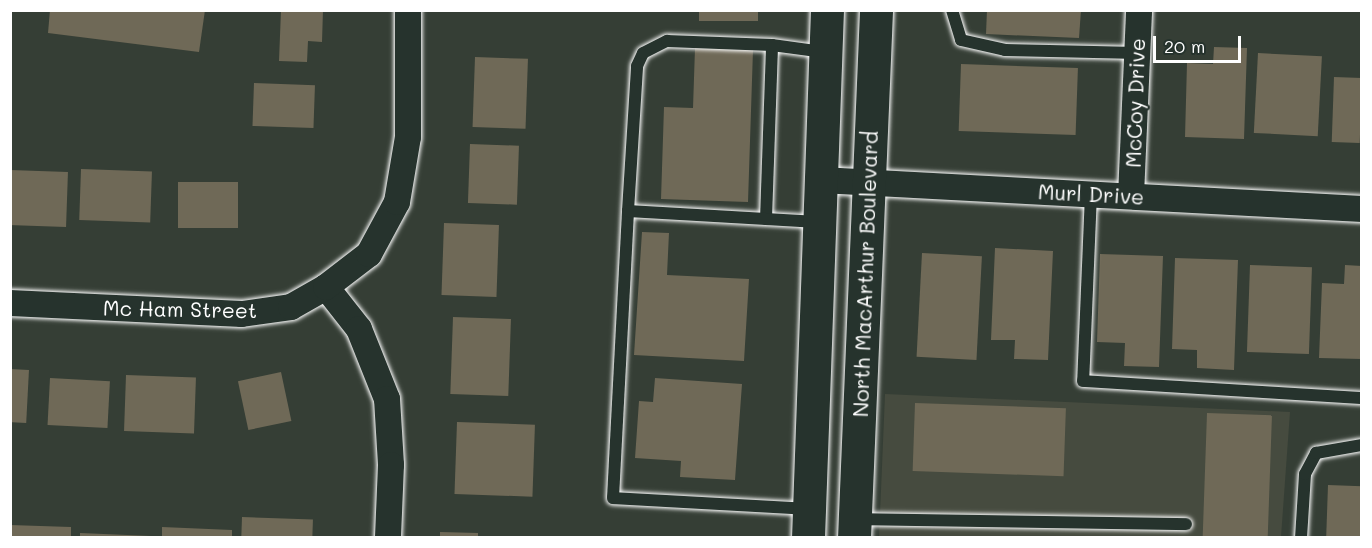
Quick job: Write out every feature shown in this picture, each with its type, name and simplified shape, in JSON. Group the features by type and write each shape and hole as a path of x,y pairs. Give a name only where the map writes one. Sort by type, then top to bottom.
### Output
{"main road":[{"path":"809,523 827,10"},
{"name":"North MacArthur Boulevard","path":"855,528 876,10"}],"street":[{"name":"Mc Ham Street","path":"10,303 242,314 291,307 326,287 369,254 397,202 408,137 411,46 408,10"},
{"name":"McCoy Drive","path":"1131,196 1140,10"},
{"name":"Murl Drive","path":"821,180 1362,209"},
{"path":"326,287 359,329 387,399 391,465 388,537"}],"lane":[{"path":"952,10 961,40 1005,50 1138,53"},
{"path":"809,523 613,498 637,66 643,53 667,41 772,45 825,52"},
{"path":"766,219 772,45"},
{"path":"1091,194 1083,381 1362,398"},
{"path":"628,211 819,222"},
{"path":"1301,537 1305,474 1316,453 1362,445"},
{"path":"855,528 1186,524"}],"shaded area":[{"path":"885,394 1290,412 1281,537 879,538"}],"building":[{"path":"50,10 205,10 199,52 48,33"},
{"path":"281,10 323,10 322,42 308,41 307,62 279,61"},
{"path":"699,10 758,10 758,21 699,21"},
{"path":"987,10 1081,10 1079,38 986,34"},
{"path":"1214,47 1247,48 1244,139 1185,137 1187,63 1213,64"},
{"path":"695,48 753,50 748,202 661,199 664,107 693,108"},
{"path":"1258,53 1322,56 1318,136 1254,133"},
{"path":"475,57 528,59 526,129 473,127"},
{"path":"961,64 1078,68 1076,135 959,131"},
{"path":"1334,77 1362,78 1360,143 1332,142"},
{"path":"254,83 315,85 313,128 252,126"},
{"path":"470,144 519,146 517,205 468,203"},
{"path":"81,169 152,171 150,222 79,220"},
{"path":"10,170 68,172 66,227 10,225"},
{"path":"178,182 238,182 238,228 178,228"},
{"path":"444,223 499,225 496,297 441,295"},
{"path":"642,232 669,233 667,275 749,279 744,361 634,355"},
{"path":"995,248 1053,251 1048,360 1014,359 1015,340 991,340"},
{"path":"922,253 982,256 976,360 917,357"},
{"path":"1100,254 1163,256 1159,367 1124,366 1125,343 1097,342"},
{"path":"1175,258 1238,260 1234,370 1197,368 1197,350 1172,349"},
{"path":"1250,265 1312,267 1309,354 1247,352"},
{"path":"1345,265 1362,266 1362,359 1319,358 1322,283 1344,284"},
{"path":"453,317 511,319 508,396 450,394"},
{"path":"10,369 29,370 26,423 10,422"},
{"path":"281,372 291,421 248,430 238,381"},
{"path":"126,375 196,377 194,433 124,431"},
{"path":"50,378 110,381 107,428 48,425"},
{"path":"655,378 742,384 735,480 680,477 681,461 635,458 639,401 653,402"},
{"path":"915,403 1066,408 1064,476 913,471"},
{"path":"1207,413 1272,415 1268,538 1203,538"},
{"path":"457,422 535,425 532,497 454,494"},
{"path":"1328,485 1362,486 1360,538 1326,538"},
{"path":"242,517 313,519 312,538 241,538"},
{"path":"10,525 71,527 71,538 10,538"},
{"path":"162,527 232,530 232,538 162,538"},
{"path":"440,532 478,533 478,538 440,538"},
{"path":"80,533 151,536 151,538 80,538"}]}
